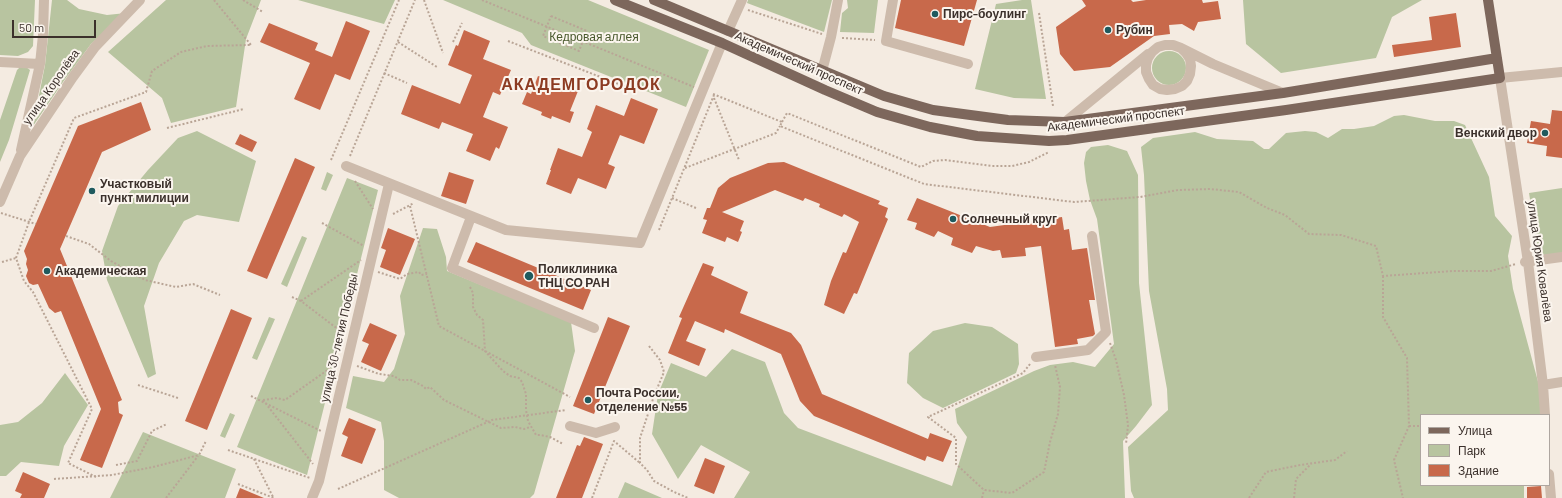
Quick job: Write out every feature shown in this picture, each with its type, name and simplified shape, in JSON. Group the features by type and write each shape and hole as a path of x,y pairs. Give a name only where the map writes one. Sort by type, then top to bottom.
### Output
{"main road":[{"name":"Академический проспект","path":"615,0 722,43 825,90 878,112 922,125 977,136 1036,140 1067,140 1286,110 1500,78"},
{"name":"Академический проспект","path":"654,0 884,96 933,110 1008,120 1065,122 1283,93 1497,58"},
{"path":"1488,0 1500,78"},
{"path":"722,43 728,31"},
{"path":"1283,93 1286,110"},
{"path":"1065,122 1067,140"}],"street":[{"name":"улица Королёва","path":"20,156 40,64 44,0"},
{"name":"улица Королёва","path":"0,202 20,156 73,77 95,47 140,0"},
{"path":"822,71 831,37 838,0"},
{"path":"894,0 886,41 968,64"},
{"path":"728,31 742,1"},
{"path":"346,166 506,230 640,243 722,43"},
{"path":"1065,122 1158,47 1165,45 1173,45 1181,48 1213,64 1283,93"},
{"path":"1181,48 1190,59 1190,74"},
{"path":"1149,79 1146,72 1146,65 1152,52"},
{"path":"0,62 40,64"},
{"path":"1124,74 1137,72 1143,74 1153,84 1167,90 1182,86 1187,81 1194,68 1213,64"},
{"name":"Академический проспект","path":"1500,78 1562,72"},
{"name":"улица Юрия Ковалёва","path":"1500,78 1527,262 1543,385 1545,414"},
{"name":"улица 30-летия Победы","path":"312,498 320,477 388,184"},
{"path":"471,217 452,268 594,328"},
{"path":"1036,357 1088,350 1106,332 1092,236"},
{"path":"1527,262 1562,257"},
{"path":"1543,385 1562,382"},
{"path":"570,426 596,433 615,427"},
{"path":"1550,486 1551,498"}],"path":[{"path":"96,477 68,463 92,410 33,292 24,281 16,258 29,222 74,118 146,92 152,72 181,52 207,46 250,45 214,0"},
{"path":"243,0 263,12"},
{"path":"331,160 399,0"},
{"path":"346,166 415,0"},
{"path":"424,0 443,53"},
{"path":"742,1 746,9 831,37 886,41"},
{"path":"1039,13 1053,106"},
{"path":"551,16 588,31 579,51 543,36 551,16"},
{"path":"453,42 462,23"},
{"path":"397,41 437,67"},
{"path":"508,41 634,90"},
{"path":"384,73 407,83"},
{"path":"660,230 714,96 739,160"},
{"path":"167,128 244,109"},
{"path":"782,122 787,112 921,167 933,161 945,160 992,166 1012,166 1029,162 1049,152"},
{"path":"685,168 776,133 780,126"},
{"path":"916,181 924,184 1074,202 1140,197 1178,190 1210,189 1238,192 1266,208 1285,215 1309,234 1341,235 1376,246 1383,276 1383,317 1406,358 1409,426 1394,460 1403,498"},
{"path":"406,191 439,326 570,397"},
{"path":"672,198 696,208"},
{"path":"0,213 36,224"},
{"path":"301,301 373,252 322,223"},
{"path":"66,236 89,244 111,261 145,280 176,287 193,284 220,295"},
{"path":"2,262 16,258"},
{"path":"1383,276 1452,271 1491,271 1527,262"},
{"path":"369,268 400,279 407,274 419,272 421,276 427,274"},
{"path":"464,274 473,293 473,307 477,316 482,320 485,351 503,371 510,376 518,378 522,382 526,394 527,415 530,427 536,435 540,434 550,437 564,444"},
{"path":"292,297 301,301 352,339"},
{"path":"1106,332 1116,360 1124,395 1128,425 1126,444"},
{"path":"640,463 640,438 664,372 660,360 649,346"},
{"path":"1036,357 1024,373 928,417 956,438 956,464 984,490 1012,493 1044,472 1050,442 1058,414 1060,387 1053,354"},
{"path":"263,400 277,398 285,400 347,359 379,374 394,376 400,380 410,380 426,389 430,387 444,400 502,428 515,426 524,429 530,427"},
{"path":"138,386 178,398"},
{"path":"250,396 263,400 330,435"},
{"path":"263,400 320,477"},
{"path":"338,489 492,420 566,410"},
{"path":"116,465 137,461 152,431 167,424"},
{"path":"1409,426 1420,426"},
{"path":"166,498 199,455 206,441"},
{"path":"592,498 614,441 640,463 654,480 674,492 688,498"},
{"path":"228,450 253,459 320,477"},
{"path":"1249,498 1266,472 1335,460 1347,451"},
{"path":"54,479 96,477 199,455"},
{"path":"253,459 273,498"},
{"path":"1294,498 1296,479 1312,464"},
{"path":"238,484 273,498"},
{"path":"982,498 984,490"}],"green space":[{"path":"0,0 35,0 33,46 28,52 18,56 0,55"},
{"path":"52,0 67,0 79,9 107,15 126,13 91,44 33,126 45,65"},
{"path":"166,0 261,0 246,39 236,107 171,123 162,98 108,52"},
{"path":"298,0 395,0 384,24"},
{"name":"Кедровая аллея","path":"443,0 588,0 709,50 686,107 531,45 522,33"},
{"path":"748,0 832,0 824,32 747,3"},
{"path":"847,0 878,0 874,33 840,32 842,13 848,8"},
{"path":"1031,0 1046,99 1014,98 975,89 996,4"},
{"path":"1243,0 1422,0 1392,17 1376,58 1281,73 1246,44"},
{"path":"1169,51 1181,56 1186,68 1181,80 1169,85 1157,80 1152,68 1157,56"},
{"path":"20,67 26,67 30,70 9,140 0,162 0,120 17,70"},
{"path":"1404,115 1435,121 1454,121 1465,125 1489,177 1495,216 1512,236 1508,256 1513,289 1540,389 1541,414 1420,414 1420,486 1524,486 1524,498 1134,498 1131,491 1128,447 1168,410 1167,389 1149,291 1144,175 1141,147 1153,138 1195,132 1217,139 1253,141 1264,149 1269,149 1286,133 1305,131 1316,132 1328,138 1342,129 1374,126 1394,116"},
{"path":"197,131 256,161 239,222 197,215 184,221 159,263 144,306 156,374 148,378 107,280 102,251 118,206 148,170 178,138"},
{"path":"1108,145 1127,151 1138,175 1139,283 1152,405 1123,441 1125,498 734,498 750,472 701,445 678,479 652,434 658,394 671,363 706,377 732,349 765,362 784,413 798,428 952,486 967,437 957,423 955,409 1034,371 1050,365 1073,362 1095,367 1114,344 1097,219 1090,200 1084,163 1086,152 1091,147"},
{"path":"327,172 333,175 326,191 321,189"},
{"path":"347,178 378,190 307,475 237,447"},
{"path":"1562,188 1562,253 1539,256 1529,193"},
{"path":"423,228 437,229 446,257 447,271 571,322 575,351 534,494 530,498 399,498 384,490 384,441 381,422 346,408 353,376 384,382 394,369 405,334 400,296"},
{"path":"302,236 307,238 287,287 281,284"},
{"path":"269,317 275,319 257,360 252,358"},
{"path":"965,323 992,327 1018,344 1019,364 1016,373 943,408 923,398 907,383 909,353 933,331"},
{"path":"65,373 88,405 64,446 59,466 21,462 6,476 0,476 0,425 18,422 42,403"},
{"path":"230,413 235,415 225,438 220,436"},
{"path":"143,432 236,469 225,498 110,498"},
{"path":"625,482 662,498 618,498"}],"building":[{"name":"Пирс-боулинг","path":"901,0 977,0 964,46 895,28"},
{"name":"Рубин","path":"1082,0 1131,0 1133,2 1146,0 1202,0 1203,3 1218,1 1221,19 1198,22 1194,31 1182,24 1169,25 1170,34 1154,36 1110,67 1074,71 1060,54 1056,27 1086,6"},
{"path":"1456,13 1461,47 1394,57 1392,45 1432,40 1429,17"},
{"path":"346,21 370,31 350,80 335,74 320,110 294,99 310,63 260,42 269,23 318,43 315,50 332,57"},
{"path":"464,30 490,41 483,59 511,70 500,95 493,92 483,117 508,127 499,149 496,147 490,161 466,151 473,134 442,122 439,129 401,114 412,85 460,104 472,75 448,65"},
{"path":"538,76 578,91 570,111 574,112 570,123 552,116 551,119 541,115 542,112 522,104 527,92 531,94"},
{"path":"631,98 658,109 644,144 620,135 608,164 615,167 606,189 578,178 571,194 546,184 558,148 582,157 592,132 587,129 596,105 624,116"},
{"path":"141,102 151,130 102,152 60,249 122,400 118,402 119,413 123,415 102,468 80,460 101,409 61,311 55,313 49,308 38,284 33,285 29,283 26,276 28,270 26,264 27,259 24,251 78,126"},
{"name":"Венский двор","path":"1552,110 1562,111 1562,158 1546,156 1547,146 1527,143 1531,121 1550,124"},
{"path":"240,134 257,142 252,152 235,144"},
{"path":"295,158 315,167 267,279 247,271"},
{"path":"784,162 880,201 878,204 888,208 885,217 888,219 857,294 854,293 844,314 824,305 831,281 843,252 846,253 859,222 844,214 842,217 819,207 820,204 805,198 803,201 775,190 722,212 744,221 738,242 727,237 725,242 702,233 707,220 703,219 707,208 710,208 718,188 730,178 768,163"},
{"path":"449,172 474,180 466,204 441,196"},
{"path":"917,198 990,227 1062,217 1064,230 1069,229 1072,250 1087,248 1095,300 1089,300 1095,334 1093,336 1077,339 1078,344 1055,347 1041,246 1025,248 1026,256 1002,258 1000,250 993,251 976,246 972,253 951,245 953,238 938,231 934,237 915,229 917,223 907,220"},
{"path":"388,228 415,239 400,275 380,267 386,250 381,248"},
{"name":"Поликлиника ТНЦ СО РАН","path":"476,242 591,290 583,310 467,262"},
{"path":"703,263 714,267 711,275 748,292 740,313 791,333 801,345 822,394 928,439 930,433 952,441 943,462 927,456 925,461 814,416 800,401 781,354 725,329 724,333 695,321 686,341 706,349 699,366 668,353 682,318 679,317"},
{"path":"231,309 252,318 207,430 185,421"},
{"path":"608,317 630,326 594,414 573,406"},
{"path":"370,323 397,335 381,371 361,362 369,344 362,341"},
{"path":"349,418 376,429 362,464 341,456 348,437 342,434"},
{"path":"584,437 603,444 582,498 556,498 577,445 580,446"},
{"path":"705,458 725,466 714,494 694,486"},
{"path":"23,472 50,484 44,498 20,498 22,494 15,491"},
{"path":"1541,486 1542,498 1527,498 1527,487"},
{"path":"240,488 264,498 236,498"}],"place":[{"name":"Пирс-боулинг","path":"935,14"},
{"name":"Рубин","path":"1108,30"},
{"name":"Венский двор","path":"1545,133"},
{"name":"Участковый пункт милиции","path":"92,191"},
{"name":"Солнечный круг","path":"953,219"},
{"name":"Академическая","path":"47,271"},
{"name":"Поликлиника ТНЦ СО РАН","path":"529,276"},
{"name":"Почта России, отделение №55","path":"588,400"}],"district":[{"name":"АКАДЕМГОРОДОК","path":"581,85"}]}
